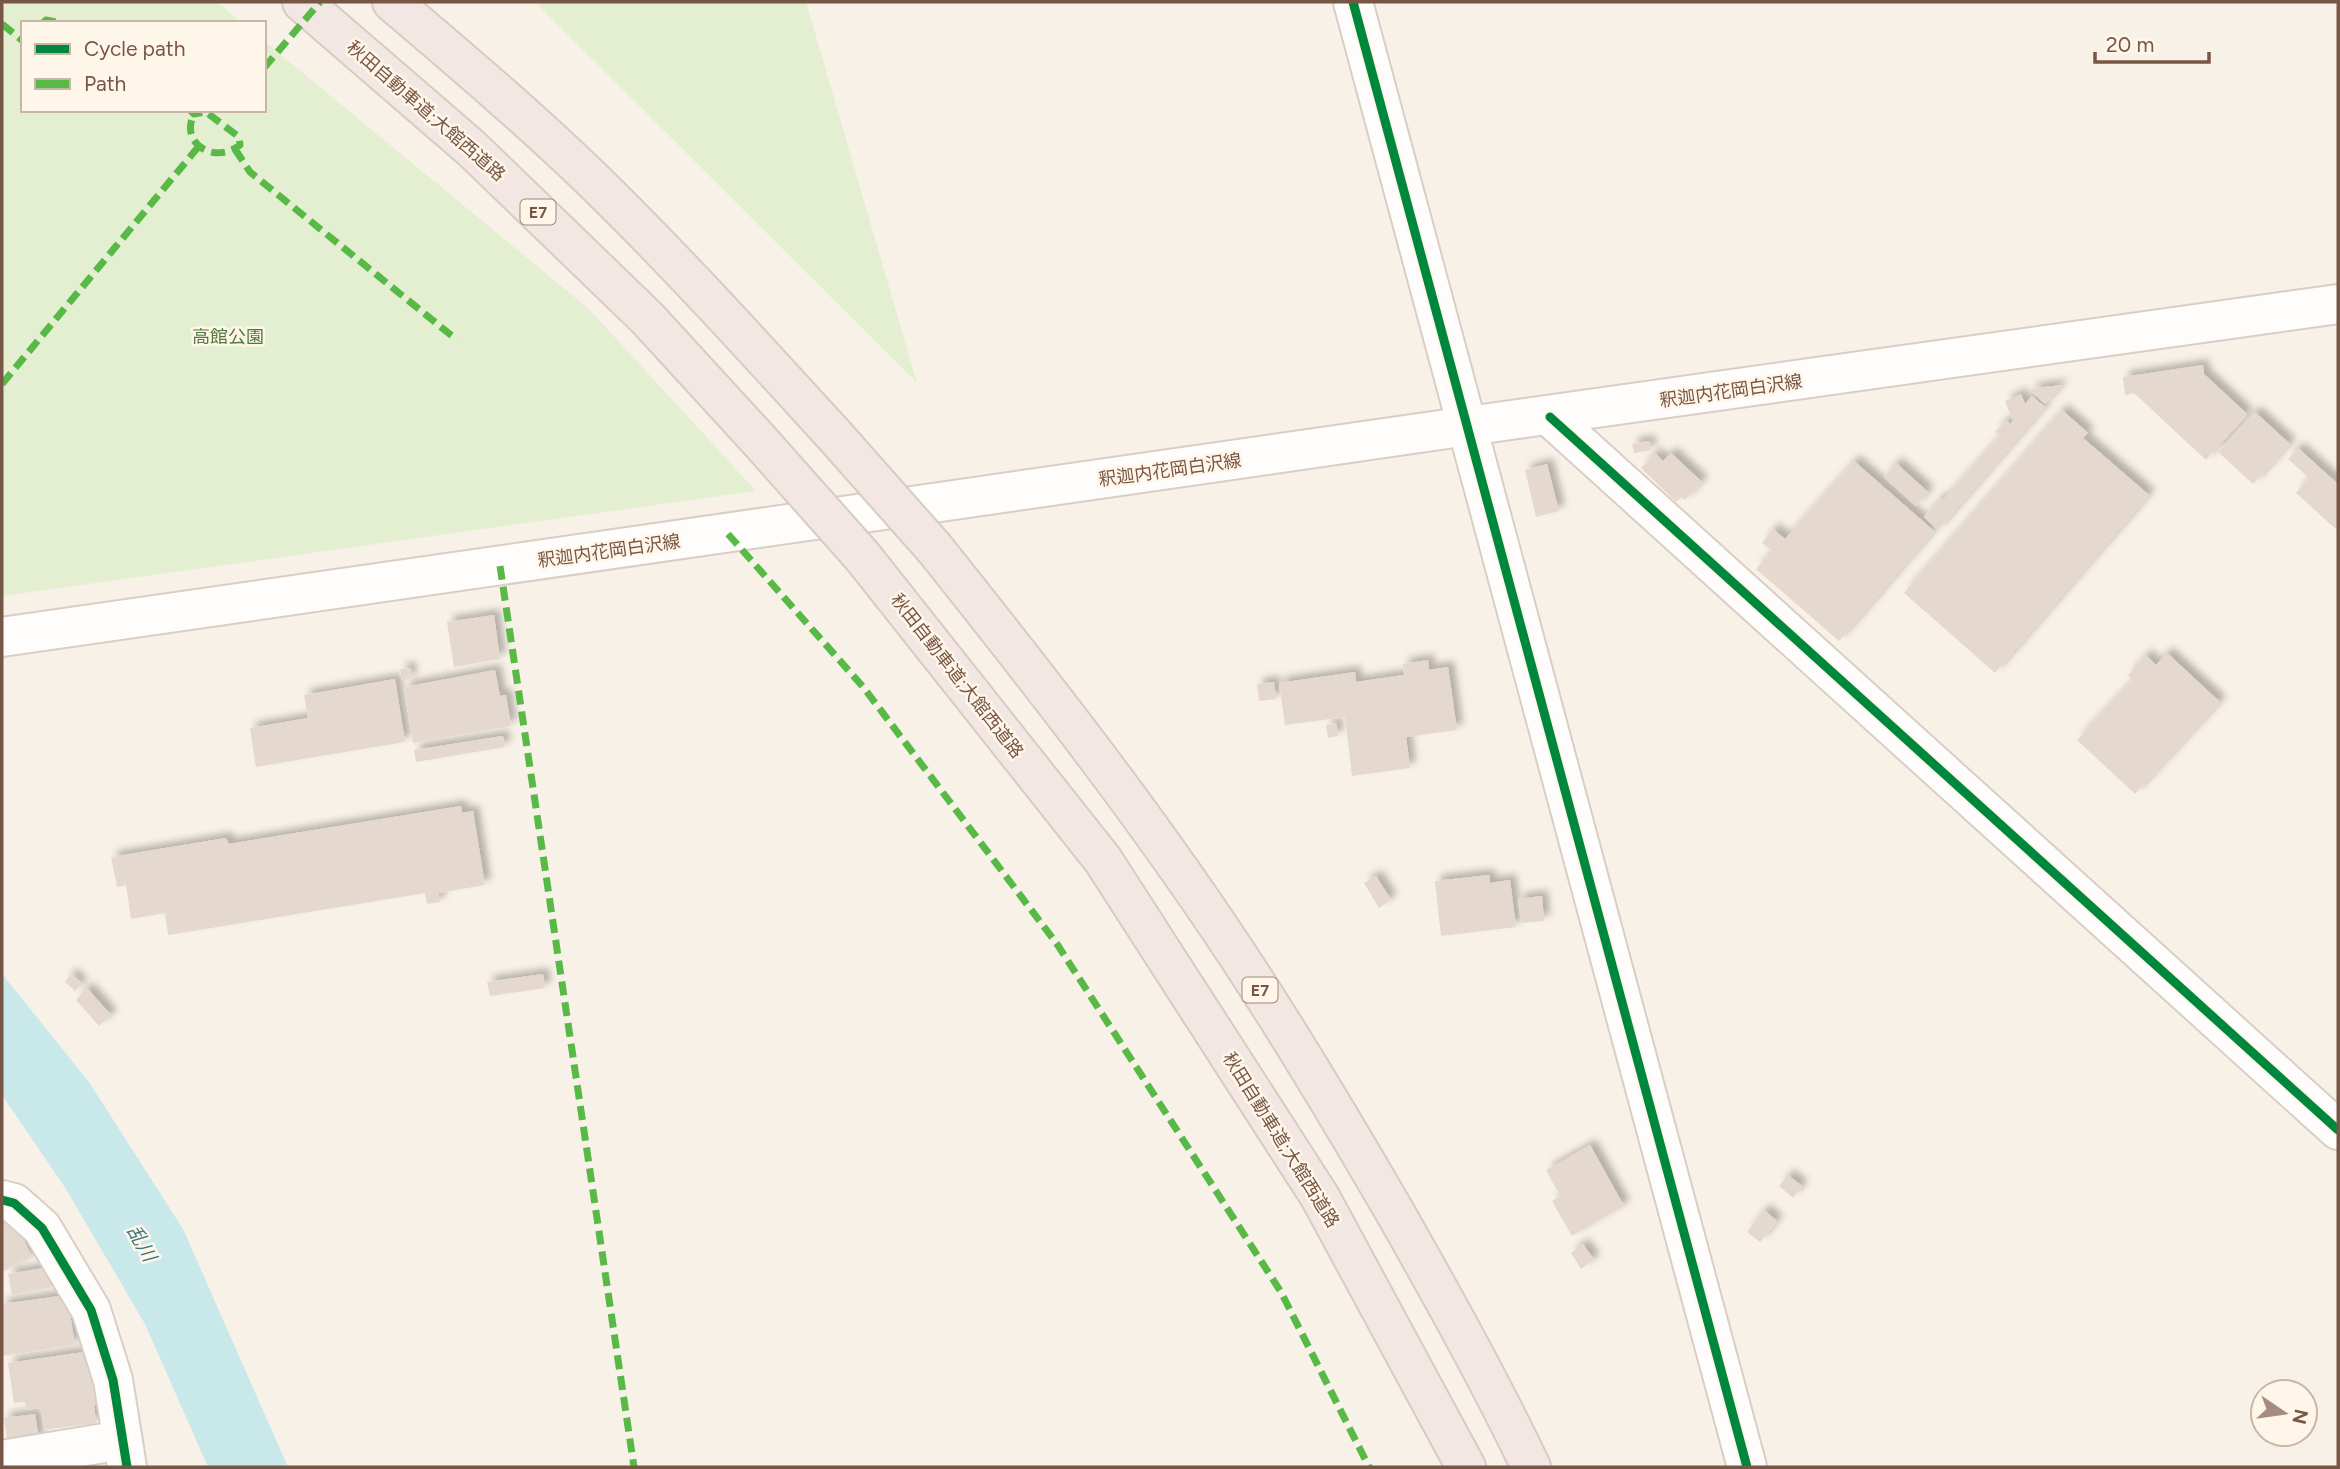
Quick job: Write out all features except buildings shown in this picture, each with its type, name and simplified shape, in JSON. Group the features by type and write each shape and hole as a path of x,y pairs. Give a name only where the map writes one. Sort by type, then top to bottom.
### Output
{"highway":[{"name":"秋田自動車道;大館西道路","path":"302,2 471,148 647,318 862,556 1103,860 1320,1197 1466,1467"},
{"name":"E7","path":"393,2 470,68 605,192 723,313 934,549 1037,677 1145,822 1250,973 1342,1121 1431,1275 1531,1467"}],"street":[{"path":"1353,2 1747,1467"},
{"name":"釈迦内花岡白沢線","path":"2,637 2338,304"},
{"path":"1550,416 2338,1129"},
{"path":"2,1200 14,1202 42,1228 91,1310 113,1380 125,1454 2,1460"}],"green space":[{"name":"高館公園","path":"2,2 217,2 240,21 21,21 21,112 266,112 266,43 589,309 756,491 2,596"},
{"path":"535,2 806,2 917,383"}],"water":[{"name":"乱川","path":"2,974 89,1082 183,1229 288,1467 208,1467 145,1324 66,1189 2,1095"}],"marked path":[{"path":"266,66 320,2"},
{"path":"45,21 51,21"},
{"path":"2,24 21,39"},
{"path":"194,114 206,112"},
{"path":"194,114 191,134 202,148 220,153 240,145 239,137 206,112"},
{"path":"2,384 199,146"},
{"path":"235,149 250,172 457,340"},
{"path":"728,534 864,688 1057,944 1281,1292 1369,1467"},
{"path":"500,566 634,1467"}],"cycle path":[{"path":"1353,2 1747,1467"},
{"path":"1550,417 2338,1130"},
{"path":"2,1200 14,1203 42,1228 91,1310 113,1380 127,1467"}]}
